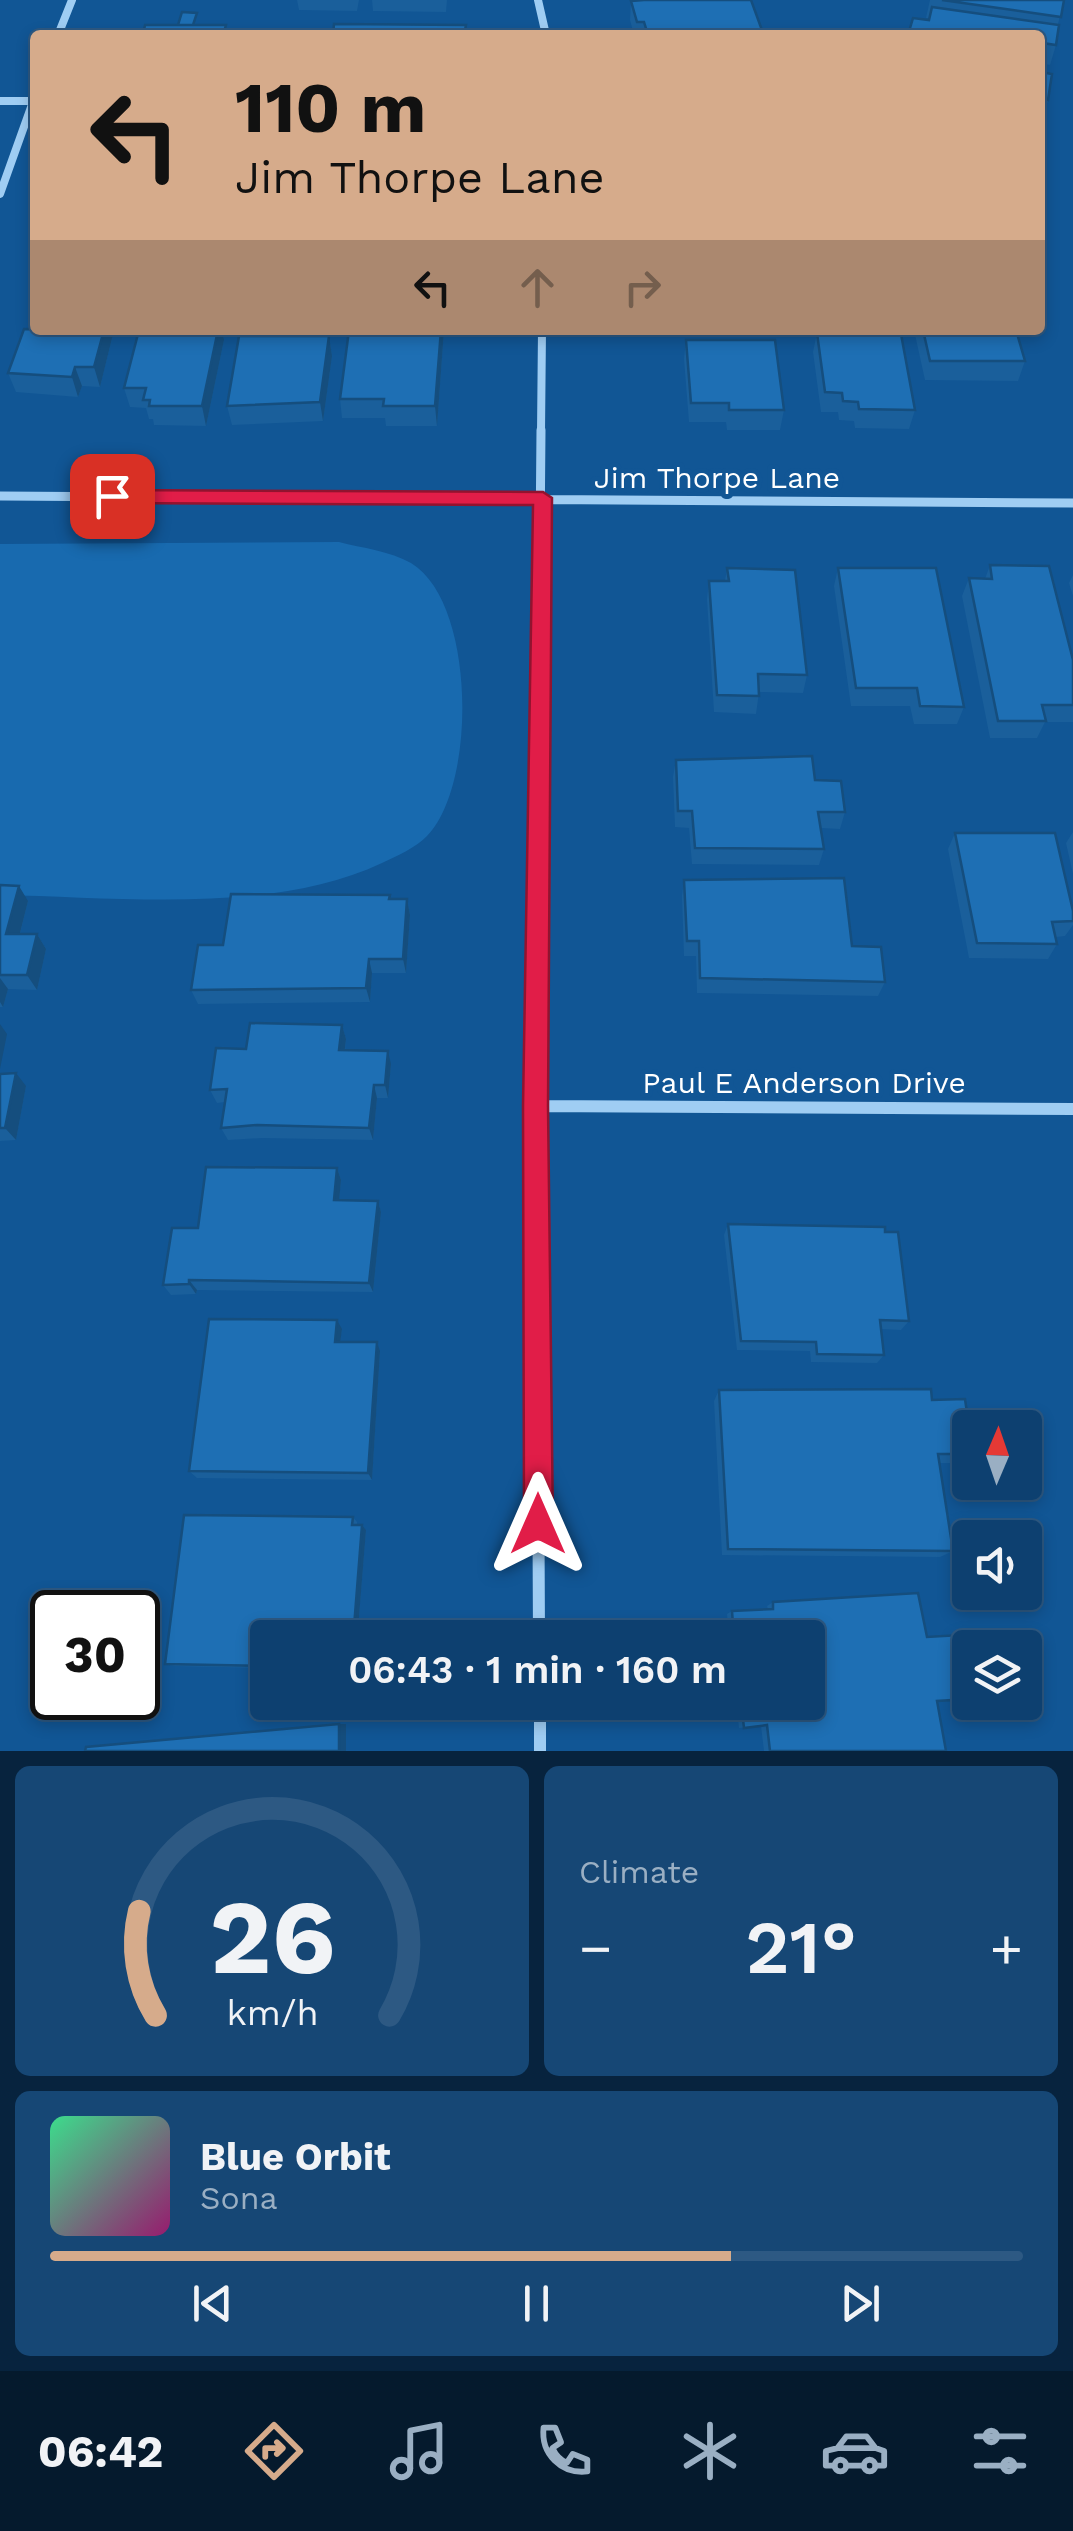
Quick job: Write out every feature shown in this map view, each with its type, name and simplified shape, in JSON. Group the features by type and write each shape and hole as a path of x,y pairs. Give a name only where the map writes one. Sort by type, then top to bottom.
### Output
{"street":[{"path":"60,30 72,0"},
{"path":"538,0 545,30"},
{"path":"0,101 30,99"},
{"path":"0,194 30,110"},
{"path":"539,1620 535,1106 542,335"},
{"name":"Jim Thorpe Lane","path":"0,496 1073,502"},
{"name":"Paul E Anderson Drive","path":"535,1106 1073,1109"},
{"path":"540,1720 540,1751"}],"shaded area":[{"path":"339,542 411,563 432,584 448,615 458,653 461,737 455,777 443,811 427,836 382,863 339,879 244,897 0,895 0,544"}],"building":[{"path":"751,0 762,30 646,30 644,22 637,22 631,1"},
{"path":"942,0 1064,0 1061,17"},
{"path":"932,7 1059,25 1056,45 1045,43 1045,30 909,30 913,18 929,20"},
{"path":"182,12 197,13 193,25 178,25"},
{"path":"334,24 466,25 465,30 333,30"},
{"path":"145,25 226,25 224,30 144,30"},
{"path":"1045,73 1052,74 1048,100 1045,99"},
{"path":"24,329 30,329 30,335 103,335 94,367 75,367 72,377 8,373"},
{"path":"138,335 217,335 202,406 149,406 150,400 143,400 146,388 124,388"},
{"path":"348,335 441,335 435,406 383,406 384,399 340,399"},
{"path":"817,335 901,335 915,410 859,409 858,402 843,401 842,393 825,392"},
{"path":"924,335 1017,335 1025,361 930,361"},
{"path":"239,336 329,336 320,402 227,406"},
{"path":"686,340 775,340 784,410 729,410 729,403 691,403"},
{"path":"990,565 1049,566 1073,660 1073,705 1042,705 1046,721 998,721 969,578 992,579"},
{"path":"727,568 795,570 807,675 758,674 759,696 717,695 709,581 729,581"},
{"path":"838,568 936,568 964,707 920,706 917,688 856,688"},
{"path":"812,756 815,780 841,781 845,812 818,812 824,849 695,848 692,811 678,811 676,760"},
{"path":"955,833 1055,833 1073,911 1073,921 1052,922 1057,944 977,943"},
{"path":"844,878 852,946 881,947 885,982 700,978 699,941 687,941 684,880"},
{"path":"0,885 19,886 6,934 37,934 27,975 0,975"},
{"path":"231,894 390,895 389,899 407,899 403,959 369,959 366,988 191,990 198,945 223,945"},
{"path":"250,1023 342,1025 339,1050 388,1051 385,1085 374,1085 369,1128 221,1128 227,1089 210,1090 216,1048 246,1049"},
{"path":"16,1073 5,1128 0,1128 0,1074"},
{"path":"206,1167 337,1168 334,1200 378,1201 369,1283 189,1280 189,1284 163,1285 172,1228 198,1228"},
{"path":"728,1224 885,1227 885,1232 898,1232 909,1321 880,1320 884,1355 817,1354 816,1342 741,1341"},
{"path":"209,1319 337,1320 335,1342 377,1342 368,1473 189,1471"},
{"path":"931,1389 932,1400 965,1399 967,1410 952,1410 952,1454 938,1454 952,1551 728,1549 719,1390"},
{"path":"184,1515 353,1517 352,1525 362,1525 355,1620 250,1620 250,1666 165,1664"},
{"path":"918,1593 927,1637 952,1636 952,1700 937,1701 946,1751 770,1751 767,1725 744,1728 743,1720 825,1720 825,1620 733,1620 732,1611 773,1609 773,1602"},
{"path":"339,1724 339,1751 85,1751 86,1747"}],"route":[{"path":"112,496 543,498 535,1106 538,1524"}]}
